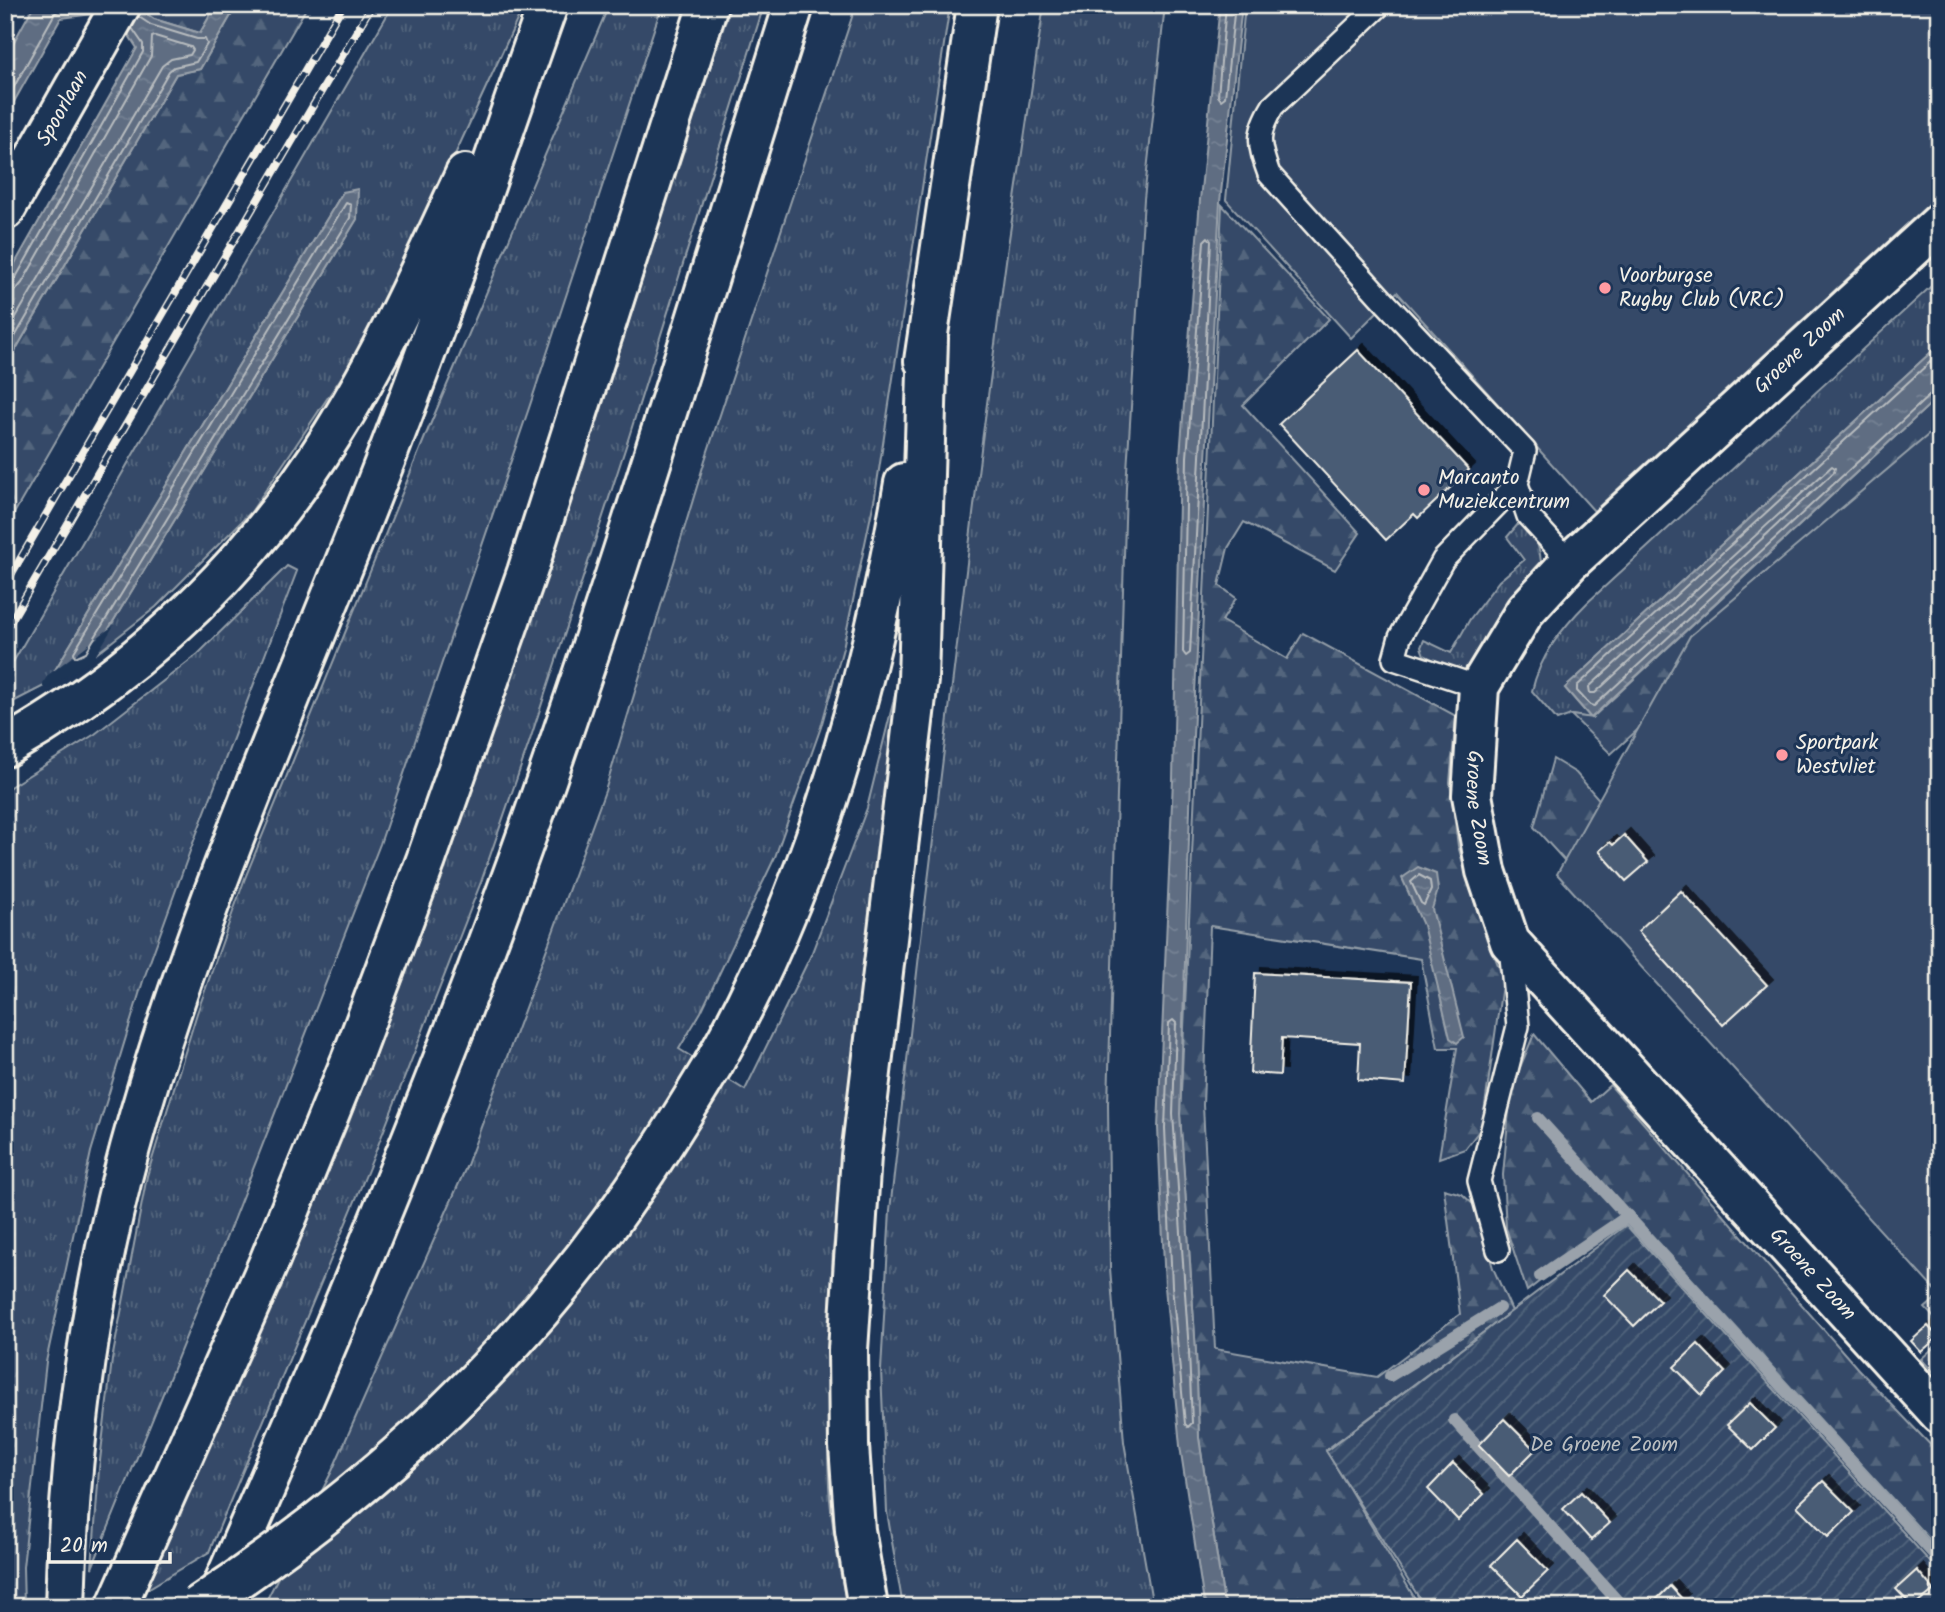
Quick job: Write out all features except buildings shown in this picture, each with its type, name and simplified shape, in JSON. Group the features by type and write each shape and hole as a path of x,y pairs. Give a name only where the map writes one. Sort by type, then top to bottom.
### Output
{"main road":[{"name":"Spoorlaan","path":"5,209 121,5"},
{"path":"5,747 41,727 102,686 164,637 231,570 310,470 376,358 436,236 540,5"},
{"path":"65,1607 71,1473 88,1343 113,1216 145,1096 219,874 396,435 548,5"},
{"path":"116,1607 265,1273 351,1060 426,860 527,572 708,5"},
{"path":"213,1607 357,1278 434,1087 490,937 606,604 794,5"},
{"path":"197,1607 337,1507 474,1382 519,1334 609,1225 679,1121 714,1063 752,991 781,925 831,794 872,648 894,542 928,338 977,5"},
{"name":"Groene Zoom","path":"1940,223 1570,562 1525,611 1479,687 1472,794 1486,871 1510,942 1940,1414"},
{"path":"868,1607 855,1530 849,1446 848,1350 861,1156 918,680 928,338"}],"lane":[{"path":"1380,5 1273,106 1261,126 1261,152 1269,174 1382,299 1525,450 1517,484 1443,560 1400,637 1394,659 1479,687"},
{"path":"1517,484 1528,516 1570,562"},
{"path":"1498,1250 1479,1181 1518,1026 1510,942"}],"green space":[{"path":"143,5 216,5 200,33 154,19 140,10"},
{"path":"237,5 308,5 5,529 5,368 176,74 200,69"},
{"path":"393,5 524,5 417,237 357,354 251,512 156,607 91,658 357,219 343,192 46,685 5,706 5,676"},
{"path":"609,5 662,5 529,408 380,844 225,1241 92,1568 99,1469 112,1360 147,1176 197,1013 245,878 427,432"},
{"path":"731,5 764,5 627,443 481,882 375,1153 209,1552 144,1591 298,1245 349,1122 411,959 533,615"},
{"path":"856,5 950,5 875,496 843,648 821,727 775,857 701,1012 679,1049 745,1090 811,955 867,808 898,683 833,1249 828,1367 829,1485 833,1531 847,1607 263,1607 332,1471 467,1165 605,791 705,460"},
{"path":"1044,5 1165,5 1144,199 1126,487 1108,1104 1110,1268 1124,1442 1153,1607 903,1607 887,1512 881,1370 890,1210 982,441"},
{"name":"Voorburgse Rugby Club (VRC)","path":"1245,5 1940,5 1940,194 1594,511 1397,292 1351,338 1226,200"},
{"path":"1222,205 1329,319 1243,405 1360,533 1335,570 1244,522 1228,548 1219,585 1236,598 1222,621 1287,659 1303,633 1456,716 1450,782 1458,846 1478,913 1503,978 1482,1127 1465,1149 1439,1158 1457,1048 1438,1048 1421,959 1210,926 1203,1105 1215,1349 1377,1377 1460,1314 1444,1189 1462,1194 1475,1206 1493,1268 1512,1311 1326,1450 1420,1607 1227,1607 1223,1597 1199,1438 1180,1114"},
{"path":"1940,278 1940,344 1565,688 1591,718 1571,715 1557,720 1532,691 1546,654 1569,622"},
{"path":"1940,395 1940,455 1611,754 1571,715 1592,718"},
{"name":"Sportpark Westvliet","path":"1940,425 1940,1296 1557,874 1690,636"},
{"path":"1519,523 1527,523 1538,546 1541,562 1512,599 1472,668 1458,673 1424,655 1421,647 1424,640 1451,653 1470,619 1499,581 1524,560 1507,537"},
{"path":"287,566 297,571 143,981 91,1152 46,1362 23,1567 24,1607 5,1607 5,790 95,734 198,654"},
{"path":"1553,759 1576,773 1623,827 1622,924 1534,827"},
{"path":"1534,1034 1591,1102 1610,1085 1858,1369 1940,1455 1940,1551 1630,1211 1527,1291 1506,1228 1503,1175 1511,1089"},
{"name":"De Groene Zoom","path":"1626,1225 1940,1573 1940,1607 1425,1607 1326,1451"},
{"path":"1940,1295 1940,1324 1925,1308"},
{"path":"1940,1342 1940,1379 1921,1359"}],"water":[{"path":"34,5 135,5 154,19 200,33 216,5 237,5 200,69 176,74 5,368 5,281 137,48 126,31 93,14 61,18 5,118 5,58"},
{"path":"1220,5 1242,5 1220,202 1191,779 1180,1114 1199,1438 1223,1597 1227,1607 1207,1607 1203,1597 1180,1446 1165,1287 1158,1128 1173,779 1180,456 1200,200"},
{"path":"358,189 357,219 91,658 46,685 343,192"},
{"path":"1940,344 1940,395 1591,718 1565,688"},
{"path":"1418,867 1436,874 1438,890 1432,909 1464,1037 1457,1043 1450,1038 1423,925 1402,878"}],"pier":[{"path":"114,625 93,660 48,688 43,687 48,675"}],"waterway":[{"path":"1538,1118 1940,1561"},
{"path":"1540,1276 1628,1216"},
{"path":"1390,1376 1499,1308"},
{"path":"1454,1420 1623,1607"}],"railway":[{"path":"5,585 343,5"},
{"path":"5,631 372,5"}],"place":[{"name":"Voorburgse Rugby Club (VRC)","path":"1605,288"},
{"name":"Marcanto Muziekcentrum","path":"1424,490"},
{"name":"Sportpark Westvliet","path":"1782,755"}]}
